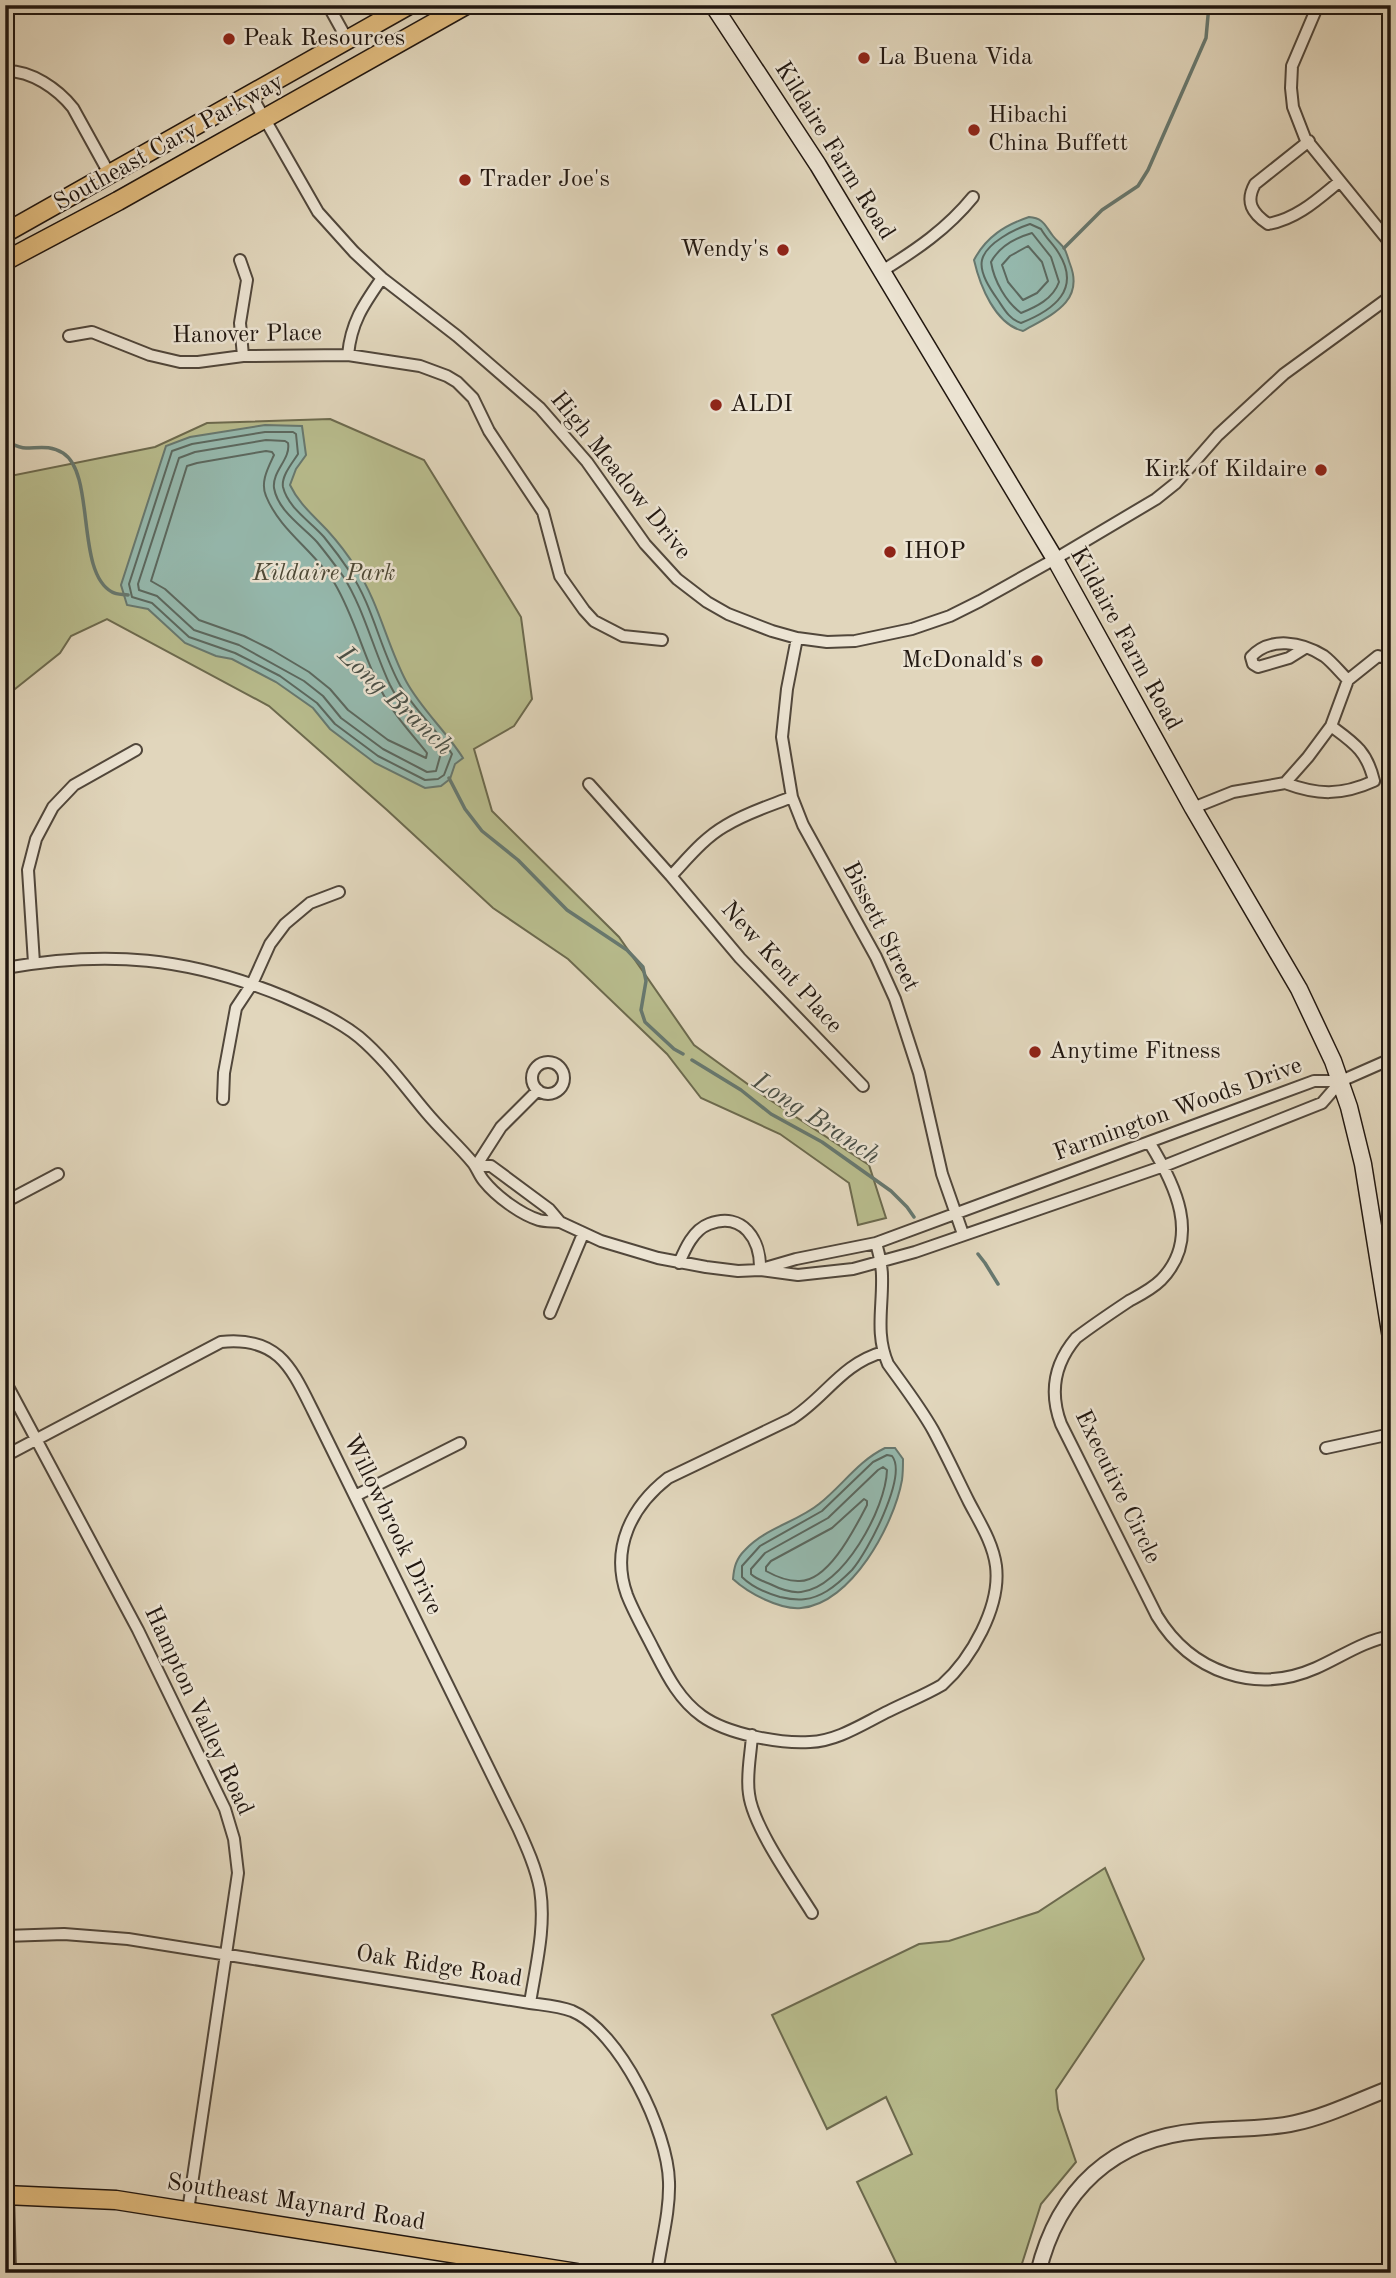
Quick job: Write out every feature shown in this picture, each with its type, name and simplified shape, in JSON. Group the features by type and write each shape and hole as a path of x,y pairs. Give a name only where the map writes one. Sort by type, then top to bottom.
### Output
{"main road":[{"name":"Southeast Cary Parkway","path":"5,233 409,5"},
{"name":"Southeast Cary Parkway","path":"5,261 466,5"},
{"name":"Kildaire Farm Road","path":"713,5 818,165 1055,559 1193,808 1299,989 1341,1081 1363,1164 1391,1338"},
{"name":"Southeast Maynard Road","path":"6,2195 116,2200 577,2273"}],"street":[{"path":"328,5 348,41"},
{"path":"1318,5 1292,66 1293,107 1309,141 1391,244"},
{"path":"5,71 36,78 66,99 110,175"},
{"name":"High Meadow Drive","path":"251,95 318,212 382,278 457,336 540,408 587,462 645,544 677,579 728,614 797,639 855,641 912,629 950,616 1055,559 1156,499 1176,482 1218,435 1284,374 1391,296"},
{"path":"1309,141 1255,184 1250,192 1249,203 1256,216 1268,224 1284,221 1340,181"},
{"path":"882,271 921,246 947,225 973,197"},
{"path":"240,260 247,280 240,323 243,356"},
{"name":"Hanover Place","path":"348,355 352,326 382,278"},
{"name":"Hanover Place","path":"69,336 92,332 150,355 180,362 243,356 348,355 420,366 457,382 473,398 489,431 543,512 561,576 574,598 594,621 623,636 662,639"},
{"name":"Bissett Street","path":"797,639 787,689 782,737 792,797 803,825 876,957 895,999 912,1049 942,1174 963,1234"},
{"path":"1305,648 1323,656 1348,680"},
{"path":"1285,783 1331,726 1348,680 1378,656 1391,659"},
{"path":"1193,808 1233,792 1285,783 1310,792 1335,792 1374,781 1370,765 1360,748 1331,726"},
{"path":"34,963 28,870 36,839 53,807 74,785 136,750"},
{"name":"New Kent Place","path":"589,784 740,958 863,1086"},
{"path":"671,876 723,827 753,811 792,797"},
{"path":"223,1099 224,1073 236,1008 252,984 270,944 285,924 310,903 339,892"},
{"name":"Farmington Woods Drive","path":"5,968 34,963 106,958 144,959 175,964 252,984 303,1005 358,1036 476,1166 481,1178 493,1191 541,1221 561,1222"},
{"path":"1341,1081 1391,1059"},
{"name":"Farmington Woods Drive","path":"760,1270 796,1259 876,1243 1314,1081 1341,1081"},
{"name":"Farmington Woods Drive","path":"476,1166 491,1166 549,1209 561,1222 583,1234 625,1249 679,1263 738,1270 798,1275 828,1273 881,1262 1164,1166 1322,1103 1341,1081"},
{"path":"476,1166 501,1127 538,1090"},
{"name":"Executive Circle","path":"1149,1142 1164,1166 1179,1204 1182,1227 1179,1249 1161,1280 1076,1338 1068,1347 1059,1364 1054,1383 1061,1424 1157,1616 1175,1642 1205,1664 1232,1676 1279,1679 1315,1669 1362,1645 1391,1636"},
{"path":"5,1202 58,1174"},
{"path":"679,1263 696,1233 708,1224 725,1221 740,1225 751,1233 761,1256 760,1270"},
{"path":"550,1313 583,1234"},
{"path":"876,1243 881,1262 880,1340 883,1352 888,1364 933,1430 988,1538 996,1568 992,1604 970,1653 952,1675 932,1690 827,1740 791,1742 724,1728 702,1716 680,1696 627,1593 622,1575 622,1554 627,1530 636,1510 652,1491 668,1478 790,1419 800,1413 841,1374 868,1356 883,1352"},
{"name":"Willowbrook Drive","path":"5,1455 221,1342 248,1341 280,1356 293,1372 355,1496 518,1828 534,1867 542,1919 530,2003"},
{"name":"Hampton Valley Road","path":"5,1381 138,1630 229,1820 234,1839 238,1873 188,2211"},
{"path":"1326,1448 1391,1434"},
{"path":"355,1496 460,1443"},
{"path":"752,1735 748,1793 752,1809 812,1913"},
{"name":"Oak Ridge Road","path":"5,1936 99,1936 227,1954 572,2012 596,2026 616,2047 663,2144 669,2183 657,2273"},
{"path":"1038,2273 1047,2242 1064,2207 1087,2179 1121,2154 1149,2141 1176,2134 1295,2123 1391,2088"},
{"path":"6,2195 10,2273"}],"green space":[{"name":"Kildaire Park","path":"330,419 424,460 521,617 532,699 514,726 474,749 492,811 619,937 694,1045 764,1096 869,1165 886,1218 858,1225 849,1183 780,1134 701,1098 667,1054 568,959 493,908 269,706 107,619 71,636 60,653 5,697 5,477 155,447 207,423"},
{"path":"1105,1868 1144,1959 1056,2090 1058,2109 1076,2162 1041,2204 1019,2273 901,2273 857,2182 912,2154 886,2097 827,2129 772,2015 919,1944 949,1941 1038,1912"}],"water":[{"path":"1029,217 1041,221 1064,248 1073,277 1073,288 1063,306 1023,331 1004,321 990,303 974,260 984,245 997,233"},
{"path":"265,425 302,426 306,455 296,469 290,485 302,504 335,539 356,568 371,595 406,681 463,758 455,764 450,779 441,786 425,788 375,763 330,729 313,708 276,682 232,659 216,656 185,643 148,609 127,605 121,585 166,446 190,437"},
{"path":"885,1448 895,1448 903,1459 902,1480 897,1498 880,1539 853,1578 837,1593 819,1603 793,1608 765,1600 733,1579 738,1560 753,1542 810,1510 858,1467"}],"waterway":[{"path":"1064,248 1102,210 1138,186 1148,170 1206,38 1209,5"},
{"name":"Long Branch","path":"5,441 23,448 54,449 63,453 73,464 83,501 93,565 101,581 112,592 128,595"},
{"name":"Long Branch","path":"449,778 465,809 482,831 518,860 567,910 627,950 643,967 646,981 641,1010 645,1022 683,1054"},
{"name":"Long Branch","path":"692,1060 741,1090 771,1114 822,1142 891,1191 914,1217"},
{"name":"Long Branch","path":"978,1254 998,1284"}],"place":[{"name":"Peak Resources","path":"229,39"},
{"name":"La Buena Vida","path":"864,58"},
{"name":"Hibachi China Buffett","path":"974,130"},
{"name":"Trader Joe's","path":"465,180"},
{"name":"Wendy's","path":"783,250"},
{"name":"ALDI","path":"716,405"},
{"name":"Kirk of Kildaire","path":"1321,470"},
{"name":"IHOP","path":"890,552"},
{"name":"McDonald's","path":"1037,661"},
{"name":"Anytime Fitness","path":"1035,1052"}]}
